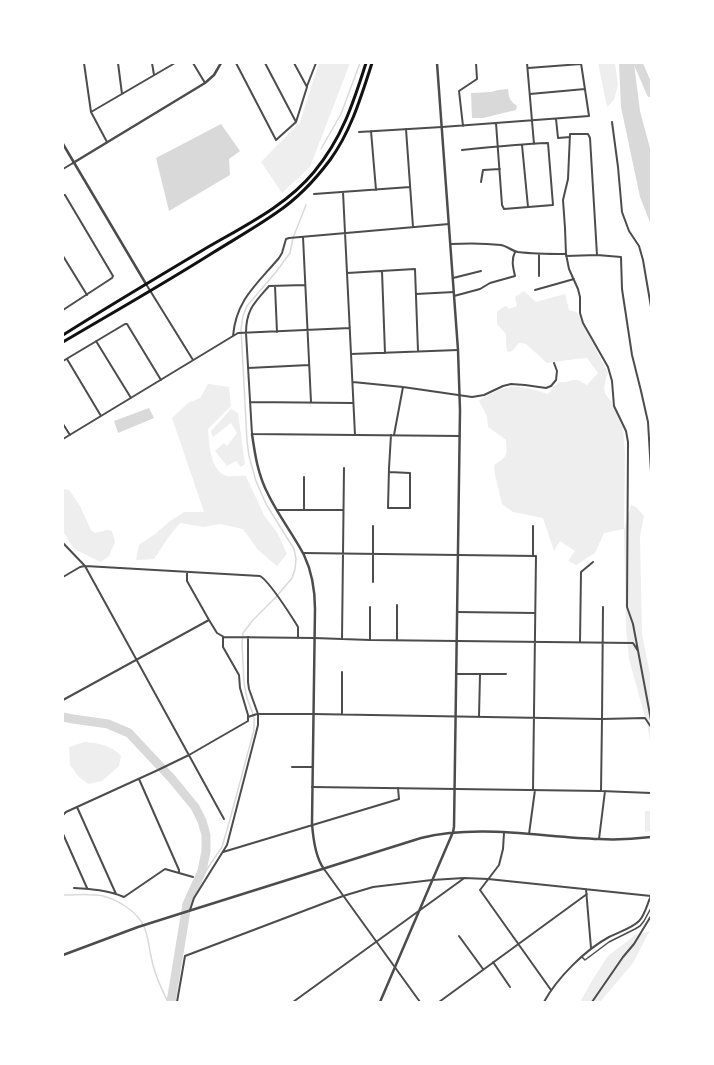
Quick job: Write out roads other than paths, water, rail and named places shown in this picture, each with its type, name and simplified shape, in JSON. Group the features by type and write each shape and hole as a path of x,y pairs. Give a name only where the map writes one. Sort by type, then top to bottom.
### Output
{"main road":[{"path":"63,335 274,208 298,188 317,168 340,133 357,92 366,63"},
{"path":"63,342 150,291 277,213 302,192 318,176 344,137 357,107 372,63"}],"street":[{"path":"84,63 91,112 107,142"},
{"path":"118,63 122,94"},
{"path":"152,63 154,75"},
{"path":"91,112 175,63"},
{"path":"193,63 206,83"},
{"path":"63,169 206,83 214,75 221,63"},
{"path":"236,63 276,140 296,122 316,63"},
{"path":"265,63 296,122"},
{"path":"294,63 307,87"},
{"path":"380,1002 453,832 454,826 460,394 451,244 437,63"},
{"path":"463,126 459,91 477,79 476,63"},
{"path":"527,63 534,144"},
{"path":"359,132 463,126 589,116 581,63 552,64 528,68"},
{"path":"530,94 585,89"},
{"path":"556,119 558,138 570,137 570,134 588,134 590,138 597,255"},
{"path":"612,122 622,212 629,231 639,246 643,260 651,307"},
{"path":"462,150 498,147 522,145 534,144 548,143 553,205 504,209 502,205 500,168 498,147 496,123"},
{"path":"406,129 413,227"},
{"path":"371,131 376,190"},
{"path":"570,137 568,179 563,200 566,255 569,268 580,297 580,313 583,323 608,367 612,381 614,406 626,431 628,442 627,606 633,624 639,652 651,720"},
{"path":"63,144 150,291 193,360"},
{"path":"522,145 528,207"},
{"path":"481,182 484,170 500,168"},
{"path":"314,194 410,187"},
{"path":"343,192 355,435"},
{"path":"63,194 113,276 63,310"},
{"path":"233,336 240,307 245,298 279,258 286,239 303,236 449,224"},
{"path":"303,236 311,402"},
{"path":"451,244 480,243 503,245 516,252 539,254 621,256 622,289 632,355 648,422 651,472"},
{"path":"416,294 454,294 480,288 490,283 515,276 513,256 516,252"},
{"path":"539,254 539,276"},
{"path":"63,256 87,295"},
{"path":"347,273 415,269 418,351"},
{"path":"382,271 385,353"},
{"path":"453,278 481,271"},
{"path":"534,290 574,279"},
{"path":"305,285 269,286 254,302 247,318 245,333 252,434 257,467 267,493 276,510 303,553 314,587 312,767 313,837 320,864 420,1002"},
{"path":"275,286 277,332"},
{"path":"63,361 127,324 161,380"},
{"path":"63,439 238,333 350,328"},
{"path":"96,341 131,398"},
{"path":"351,354 458,350"},
{"path":"67,358 101,416"},
{"path":"352,382 472,396 484,395 511,384 546,388 551,386 556,380 557,371 554,363"},
{"path":"248,368 309,365"},
{"path":"389,472 410,473 410,508 388,508 389,472 393,435 403,387"},
{"path":"250,402 354,403"},
{"path":"63,424 70,435"},
{"path":"252,434 460,436"},
{"path":"342,639 344,468"},
{"path":"304,477 304,510"},
{"path":"276,510 344,510"},
{"path":"372,582 373,526"},
{"path":"529,834 534,790 534,642 536,556 533,556 533,526"},
{"path":"63,543 85,566 224,819"},
{"path":"303,553 533,556"},
{"path":"580,642 581,572 593,562"},
{"path":"63,577 80,567 85,566 262,576 298,627 298,638"},
{"path":"187,572 187,581 217,633 223,637 633,643 639,652"},
{"path":"397,605 397,640"},
{"path":"370,607 370,640"},
{"path":"601,791 603,607"},
{"path":"457,612 535,613"},
{"path":"63,696 64,700 209,620"},
{"path":"63,815 77,807 164,767 248,721 240,688 239,675 223,647 223,637"},
{"path":"190,910 197,892 227,845 258,725 257,714 248,682 247,637"},
{"path":"342,672 342,714"},
{"path":"456,674 506,674"},
{"path":"479,716 480,674"},
{"path":"248,717 257,714 342,714 602,719 645,718 651,727"},
{"path":"292,767 312,767"},
{"path":"138,779 179,873"},
{"path":"312,787 455,788 651,793"},
{"path":"223,852 399,799 398,788"},
{"path":"599,839 605,791"},
{"path":"77,807 116,894"},
{"path":"63,955 138,927 190,910 434,835 475,831 599,839 651,837"},
{"path":"504,833 503,849 499,865 480,890 551,990"},
{"path":"63,834 87,888"},
{"path":"74,888 102,890 124,898 165,869 193,877"},
{"path":"293,1002 464,878"},
{"path":"177,1002 185,956 343,896 374,887 464,878 488,879 651,896 640,920 636,924 609,937 591,949 551,990 544,1002"},
{"path":"586,889 591,949"},
{"path":"439,1002 587,894"},
{"path":"582,958 585,960 609,942 640,926 651,908"},
{"path":"592,1002 623,957 634,944 651,916"},
{"path":"459,936 483,970"},
{"path":"493,962 510,987"},
{"path":"382,998 385,1002"}],"waterway":[{"path":"321,149 341,114 360,63"},
{"path":"638,63 651,93"},
{"path":"193,890 222,847 254,730 254,717 247,698 244,683 243,633 292,578 295,569 296,559 294,549 266,504 256,481 249,456 241,329 243,316 247,306 290,253 293,238 306,205"},
{"path":"63,717 108,724 129,733 172,779 195,807 202,821 206,835 206,851 202,871 187,904 171,1002"},
{"path":"63,895 88,894 103,896 118,902 133,912 143,925 146,932 154,970 168,1002"}]}
